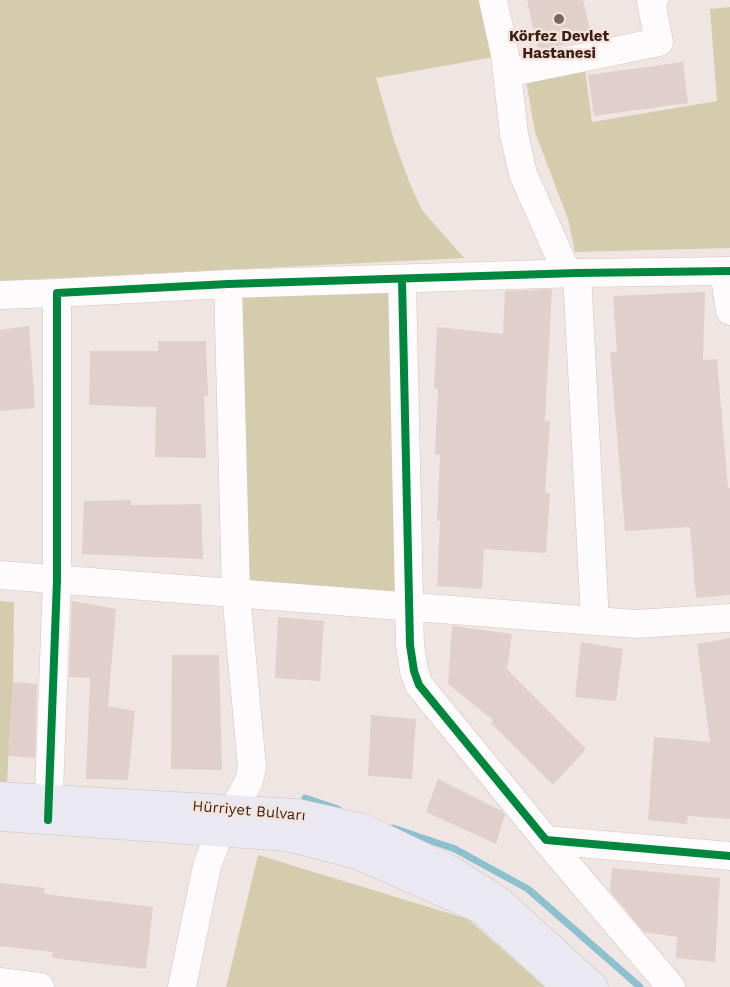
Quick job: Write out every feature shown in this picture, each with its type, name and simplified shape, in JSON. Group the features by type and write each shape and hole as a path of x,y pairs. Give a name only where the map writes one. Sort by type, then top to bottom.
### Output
{"main road":[{"name":"Hürriyet Bulvarı","path":"0,796 48,809 221,832 287,837 357,855 482,910 566,987"},
{"name":"Hürriyet Bulvarı","path":"0,817 48,809 235,809 297,813 364,828 453,872 501,902 594,987"}],"street":[{"path":"493,0 507,73 514,134 524,174 572,273 595,621"},
{"path":"507,73 659,42 651,1 654,0"},
{"path":"0,295 402,278 727,271 730,310"},
{"path":"402,278 410,645 414,672 419,685 546,840 671,987"},
{"path":"182,987 207,866 221,832 249,781 252,767 236,594 228,284"},
{"path":"48,809 57,580 57,293"},
{"path":"0,576 637,624 730,618"},
{"path":"546,840 730,856"},
{"path":"0,982 40,987"}],"shaded area":[{"path":"0,0 481,0 494,57 376,78 394,140 422,210 464,258 0,281"},
{"path":"730,7 730,248 575,252 568,219 535,132 526,81 585,70 592,122 717,101 710,9"},
{"path":"402,279 409,608 236,594 228,285"},
{"path":"0,601 14,602 13,682 7,783 0,785"},
{"path":"258,855 468,919 545,987 226,987"}],"building":[{"name":"Körfez Devlet Hastanesi","path":"527,0 583,0 592,39 538,50"},
{"path":"683,62 688,103 594,116 588,75"},
{"path":"552,289 545,421 550,421 545,493 550,493 546,553 484,549 482,589 437,586 440,521 437,521 440,455 435,454 438,389 434,388 437,327 503,334 505,291"},
{"path":"705,292 703,360 717,359 728,488 730,488 730,595 696,598 690,527 625,531 610,352 617,352 613,296"},
{"path":"29,326 35,408 0,411 0,330"},
{"path":"158,341 206,341 208,396 204,396 206,458 155,457 156,407 89,405 90,351 158,351"},
{"path":"131,500 131,505 201,504 203,559 82,554 84,501"},
{"path":"72,601 116,609 108,706 135,711 128,780 86,779 90,678 69,677"},
{"path":"278,617 324,621 320,681 275,678"},
{"path":"452,626 512,634 507,669 586,749 553,785 491,723 493,720 448,684"},
{"path":"730,638 730,819 688,816 687,824 648,820 654,737 710,742 697,644"},
{"path":"581,642 623,649 616,701 575,697"},
{"path":"172,655 219,655 222,770 171,769"},
{"path":"13,682 37,684 35,758 9,756"},
{"path":"371,715 416,719 412,779 368,776"},
{"path":"438,779 502,811 505,815 496,844 426,812"},
{"path":"612,868 720,878 715,962 676,958 677,937 644,932 610,891"},
{"path":"0,883 45,888 44,894 153,907 146,969 52,958 53,952 0,946"}],"waterway":[{"path":"305,798 338,809"},
{"path":"393,828 455,849 528,889 640,987"}],"cycle path":[{"path":"48,820 57,580 57,293 228,284 577,273 730,271"},
{"path":"402,279 410,645 414,671 419,685 546,840 730,856"}],"place":[{"name":"Körfez Devlet Hastanesi","path":"559,19"}]}
